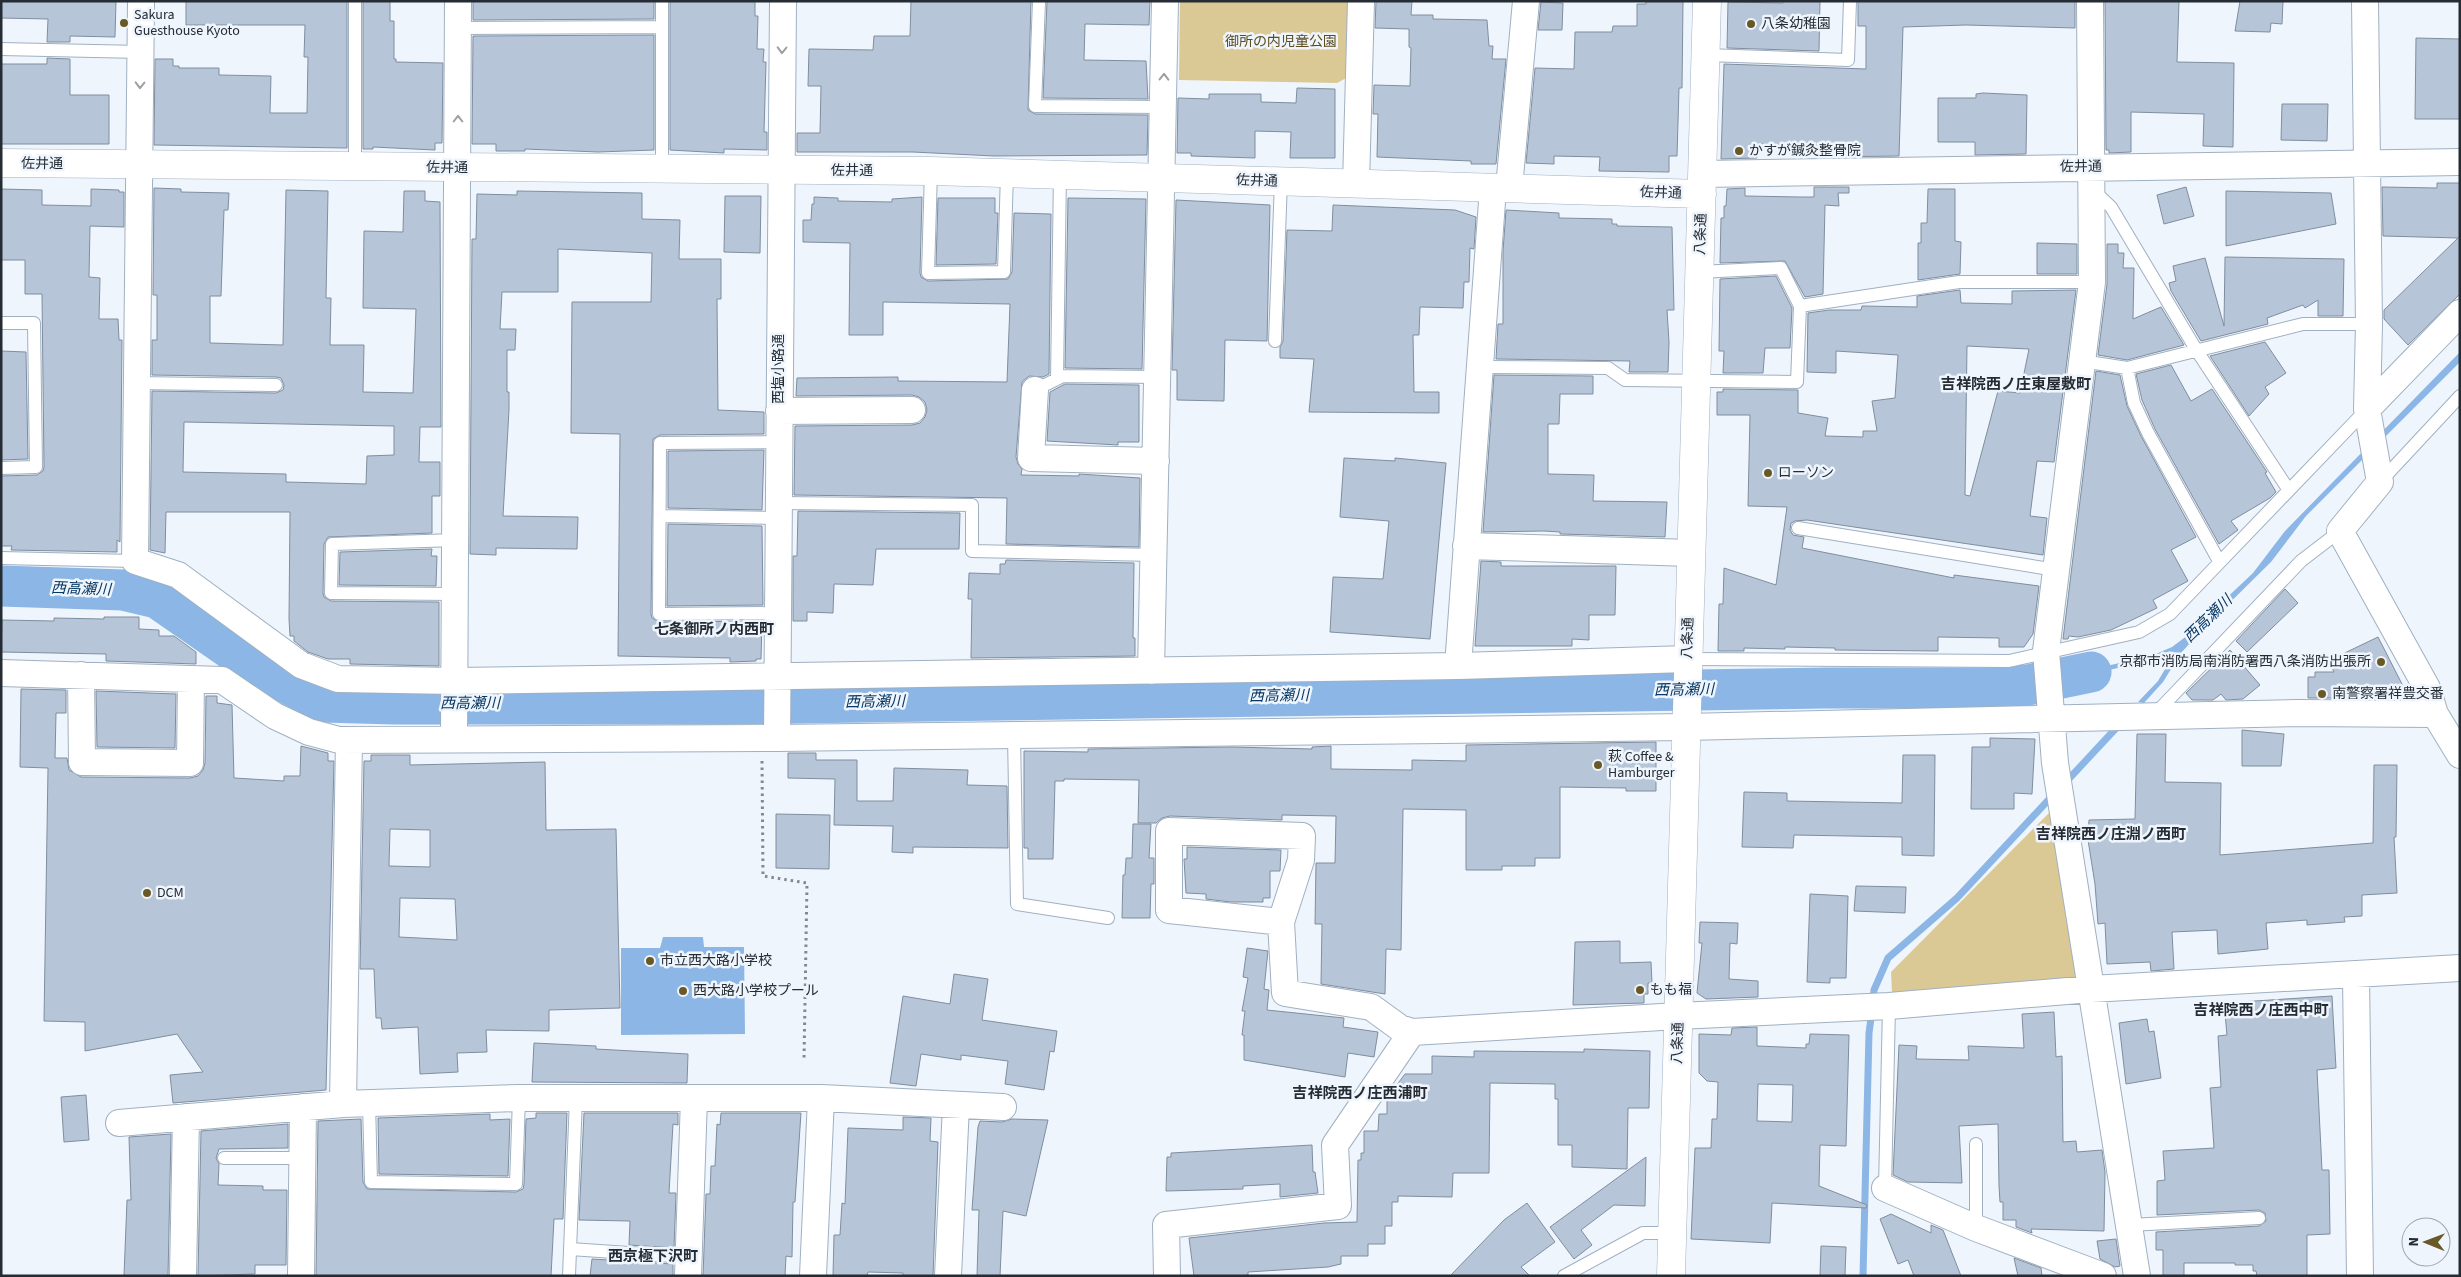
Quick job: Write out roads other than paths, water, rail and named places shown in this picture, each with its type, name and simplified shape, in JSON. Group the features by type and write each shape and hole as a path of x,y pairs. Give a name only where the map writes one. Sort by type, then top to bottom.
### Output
{"street":[{"path":"141,1 135,561 178,575 301,665 338,679 455,681 1458,666 1687,659"},
{"path":"454,739 458,1"},
{"name":"西塩小路通","path":"769,738 777,677 782,1"},
{"path":"1152,671 1166,1"},
{"path":"1356,184 1360,1"},
{"path":"1458,666 1480,367 1526,1"},
{"name":"八条通","path":"1671,1276 1707,1"},
{"path":"2090,1 2092,282 2046,655 2055,763 2137,1276"},
{"path":"2365,1 2369,324 2367,409 2380,482 2340,531 2427,688 2435,714 2460,755"},
{"name":"佐井通","path":"1,163 931,171 1501,188 2091,178 2366,163 2460,162"},
{"path":"2367,409 2460,313"},
{"path":"1046,385 1031,458 1156,461"},
{"path":"779,411 912,410"},
{"path":"1466,546 1691,553"},
{"path":"1,673 222,680 275,716 309,732 339,740 769,738 1686,727 2050,713 2105,719 2297,713 2435,714"},
{"path":"81,675 82,762 190,763 191,679"},
{"path":"349,740 356,1103"},
{"path":"1281,922 1169,910 1169,831 1302,836 1301,860 1281,922 1285,993 1371,1007 1400,1028 1412,1032 1678,1016 1876,1007 2091,989 2356,976 2460,968"},
{"path":"2356,976 2360,1276"},
{"path":"1167,1276 1166,1225 1338,1206 1335,1145 1412,1032"},
{"path":"119,1123 356,1103 519,1098 821,1098 1003,1107"},
{"path":"688,1266 694,1098"},
{"path":"813,1276 821,1098"},
{"path":"948,1276 956,1105"},
{"path":"301,1276 303,1107"},
{"path":"183,1276 186,1117"},
{"path":"1885,1188 1976,1228 2103,1276"}],"lane":[{"path":"355,1 355,167"},
{"path":"662,1 662,170"},
{"path":"1039,1 1035,106 1163,107"},
{"path":"1706,56 1848,60 1850,1"},
{"path":"458,28 662,27"},
{"path":"1,49 141,52"},
{"path":"931,171 928,273 1004,272 1007,174"},
{"path":"1046,385 1060,174"},
{"path":"2091,178 2111,207 2197,352 2288,489"},
{"path":"1275,341 1281,181"},
{"path":"1480,367 1608,368 1625,380 1797,382 1800,306 1781,268 1699,272"},
{"path":"1800,306 1959,282 2092,282"},
{"path":"1,323 34,323 36,467 1,468"},
{"path":"2082,361 2127,368 2303,324 2369,324"},
{"path":"2127,368 2134,403 2148,433 2219,561"},
{"path":"1046,385 1063,376 1157,377"},
{"path":"137,383 276,385"},
{"path":"2380,482 2460,396"},
{"path":"1687,659 2009,661 2046,655 2140,632 2170,614 2288,489 2367,409"},
{"path":"778,613 659,614 660,443 779,442"},
{"path":"660,516 972,504 972,551 1154,555"},
{"path":"1798,528 2056,570"},
{"path":"2146,718 2301,561 2340,531"},
{"path":"455,594 331,593 331,583 332,544 456,540"},
{"path":"1,558 135,561"},
{"path":"1014,735 1017,904 1108,918"},
{"path":"1876,1007 1885,1188"},
{"path":"356,1103 371,1182 516,1184 519,1098"},
{"path":"569,1276 576,1098"},
{"path":"1976,1144 1976,1228"},
{"path":"224,1158 303,1158"},
{"path":"2130,1225 2259,1218"},
{"path":"1564,1276 1643,1233 1672,1233"},
{"path":"570,1249 688,1266"}],"water":[{"path":"2460,352 2460,362 2306,516 2271,562 2181,653 2163,682 2144,703 2138,702 2158,681 2174,654 2057,683 2057,677 2151,656 2172,647 2184,638 2253,573 2285,531"},
{"name":"西大路小学校プール","path":"663,937 703,937 704,947 744,947 745,1034 621,1035 621,948 660,948"}],"waterway":[{"name":"西高瀬川","path":"1,586 123,590 157,598 258,668 323,702 395,704 729,704 1827,688 1988,688 2028,685 2091,672"},
{"path":"2065,783 2119,725"},
{"path":"1873,1001 1874,990 1888,958 1957,898 2054,794"},
{"path":"1863,1276 1869,1033 1872,1011"}],"place":[{"name":"Sakura Guesthouse Kyoto","path":"124,23"},
{"name":"八条幼稚園","path":"1751,24"},
{"name":"かすが鍼灸整骨院","path":"1739,151"},
{"name":"ローソン","path":"1768,473"},
{"name":"京都市消防局南消防署西八条消防出張所","path":"2381,662"},
{"name":"南警察署祥豊交番","path":"2322,694"},
{"name":"萩 Coffee & Hamburger","path":"1598,765"},
{"name":"DCM","path":"147,893"},
{"name":"市立西大路小学校","path":"650,961"},
{"name":"もも福","path":"1640,990"},
{"name":"西大路小学校プール","path":"683,991"}],"district":[{"name":"吉祥院西ノ庄東屋敷町","path":"2016,384"},
{"name":"七条御所ノ内西町","path":"714,629"},
{"name":"吉祥院西ノ庄淵ノ西町","path":"2111,834"},
{"name":"吉祥院西ノ庄西中町","path":"2261,1010"},
{"name":"吉祥院西ノ庄西浦町","path":"1360,1093"},
{"name":"西京極下沢町","path":"653,1256"}],"park label":[{"name":"御所の内児童公園","path":"1281,42"}]}
